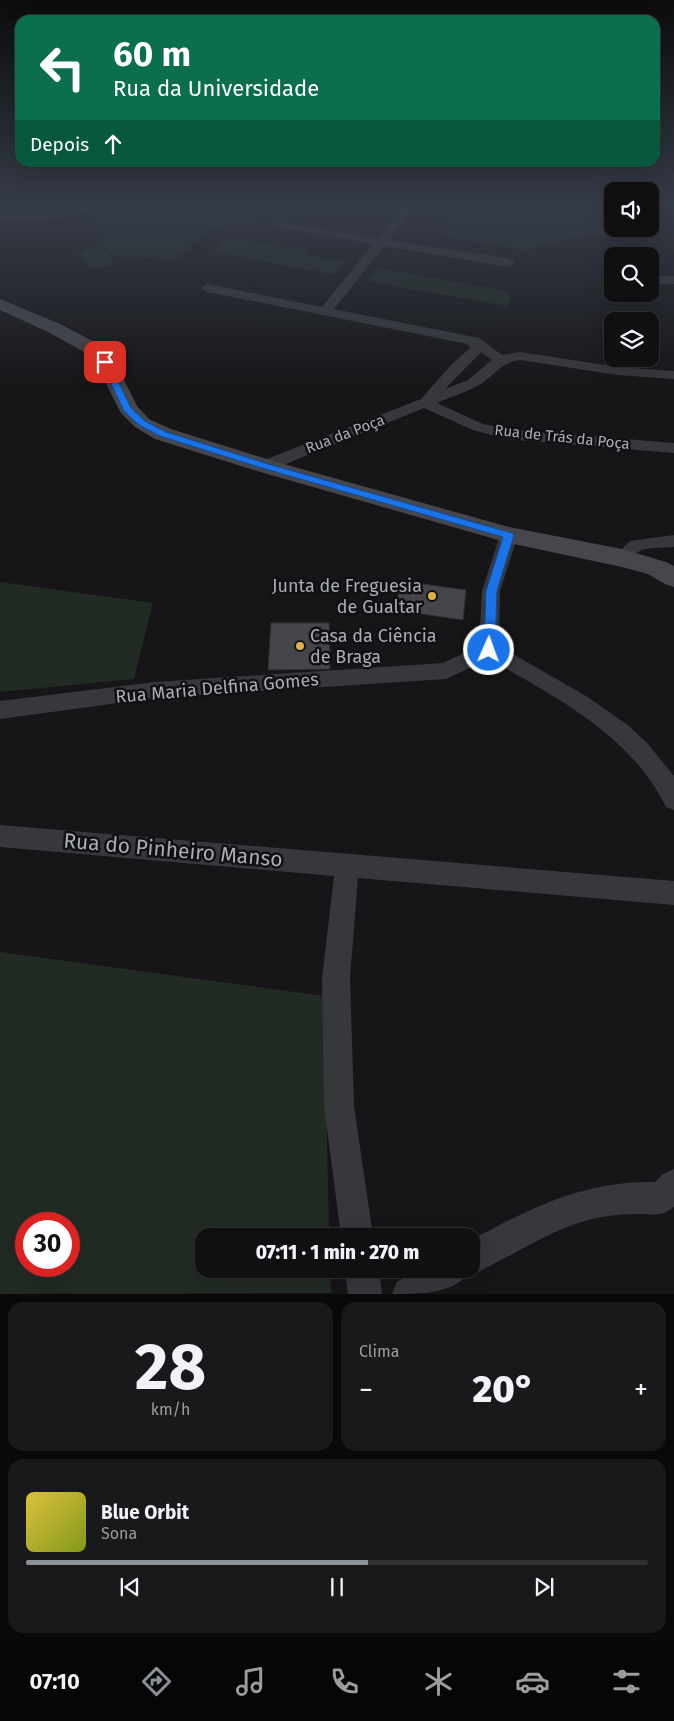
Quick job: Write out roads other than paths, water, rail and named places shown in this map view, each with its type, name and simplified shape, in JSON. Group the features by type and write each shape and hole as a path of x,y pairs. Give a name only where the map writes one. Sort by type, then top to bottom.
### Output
{"street":[{"path":"325,312 360,268"},
{"path":"659,270 674,270"},
{"path":"659,280 674,280"},
{"path":"207,288 474,341 500,360 508,356 520,356 618,371 674,375"},
{"path":"0,304 54,328 95,350 105,362 128,409 142,423 163,434 265,466 509,535 622,558 657,568 674,578"},
{"name":"Rua da Poça","path":"425,403 457,367 474,352 477,348 474,341"},
{"name":"Rua da Poça","path":"265,466 473,383 500,360"},
{"name":"Rua de Trás da Poça","path":"425,403 478,427 506,434 674,448"},
{"path":"509,535 491,591 489,650 572,697 623,734 658,770 674,800"},
{"path":"622,558 636,545 674,541"},
{"name":"Rua Maria Delfina Gomes","path":"0,710 155,690 446,671 489,650"},
{"name":"Rua do Pinheiro Manso","path":"0,836 674,893"},
{"path":"347,865 336,978 339,1106 356,1228"},
{"path":"480,1253 531,1226 582,1205 633,1197 661,1198 674,1185"},
{"path":"363,1278 365,1294"},
{"path":"409,1294 437,1278"}],"place":[{"name":"Junta de Freguesia de Gualtar","path":"432,596"},
{"name":"Casa da Ciência de Braga","path":"300,646"}]}
